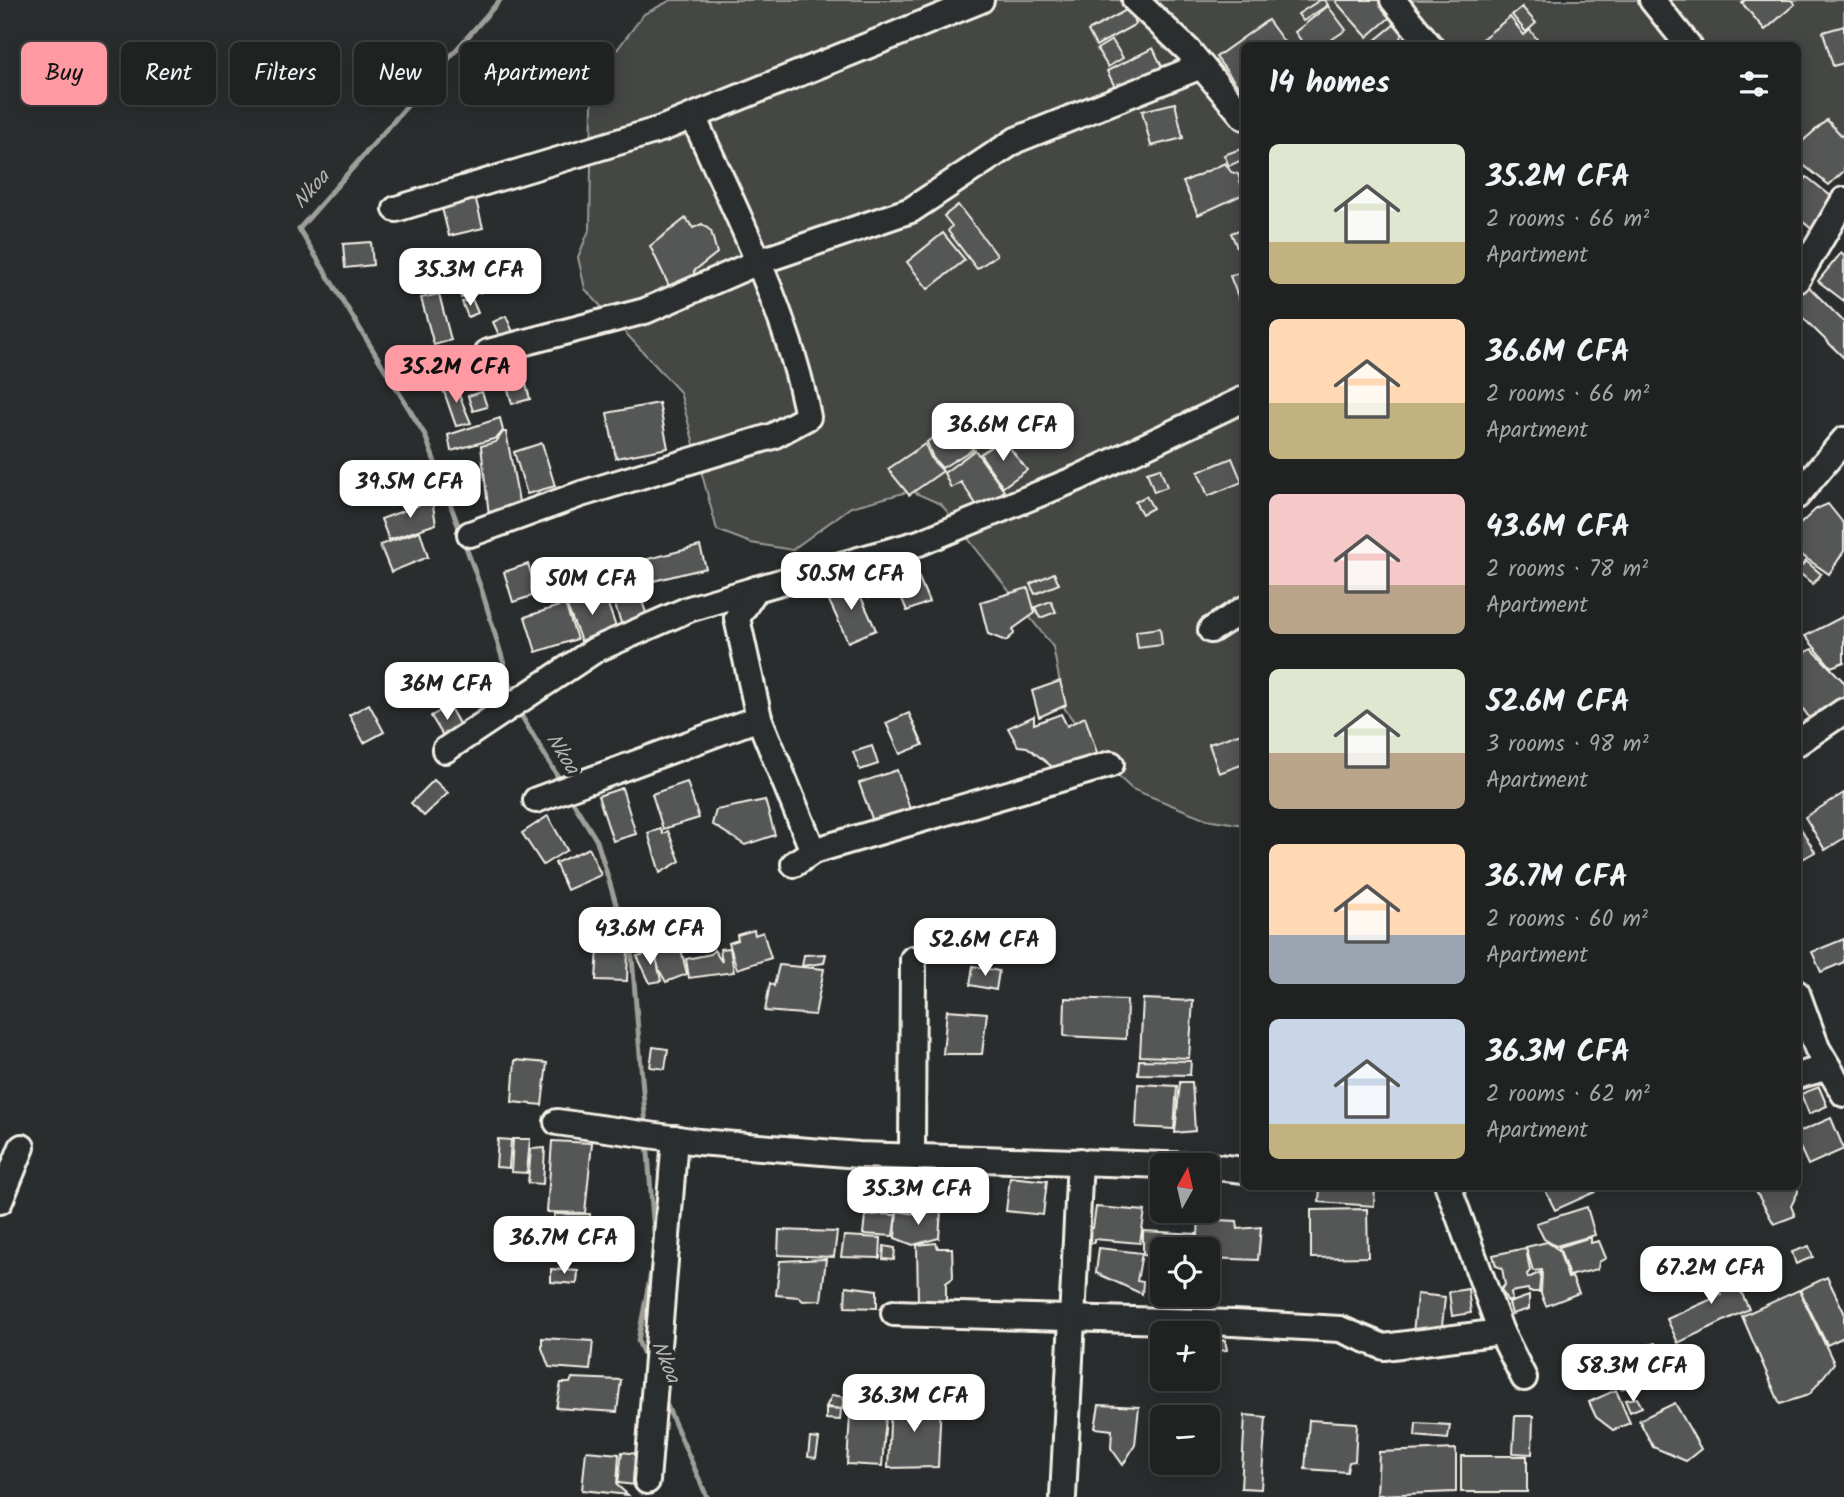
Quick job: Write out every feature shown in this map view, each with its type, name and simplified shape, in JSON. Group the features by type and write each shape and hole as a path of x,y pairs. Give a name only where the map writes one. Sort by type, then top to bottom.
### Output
{"street":[{"path":"396,209 661,129 982,0"},
{"path":"1135,0 1201,66 1241,113"},
{"path":"1393,0 1427,42"},
{"path":"1652,0 1686,42"},
{"path":"488,352 645,311 758,262 911,210 1016,140 1201,66"},
{"path":"470,534 581,494 774,436 808,417 801,376 758,262 693,116"},
{"path":"1801,273 1844,200"},
{"path":"445,750 595,650 689,609 919,544 1078,478 1241,400"},
{"path":"1801,491 1844,440"},
{"path":"756,589 737,618 760,718 804,858 1111,764"},
{"path":"1211,631 1241,611"},
{"path":"1801,740 1844,711"},
{"path":"536,800 760,718"},
{"path":"912,1156 913,959"},
{"path":"1801,1005 1816,1048 1838,1079"},
{"path":"1801,1076 1838,1079"},
{"path":"557,1122 675,1138 859,1155 1150,1164"},
{"path":"647,1481 675,1138"},
{"path":"0,1201 22,1147"},
{"path":"1063,1497 1080,1161"},
{"path":"1220,1167 1241,1170"},
{"path":"1449,1190 1501,1332 1524,1378"},
{"path":"894,1313 1072,1317 1340,1329 1384,1347 1501,1332"}],"shaded area":[{"path":"671,0 1844,0 1844,151 1801,166 1801,42 1241,42 1241,825 1206,819 1132,789 1106,765 1065,709 1053,647 941,504 911,491 851,507 792,550 751,543 717,530 680,392 585,289 578,257 590,228 592,105 614,105 614,54 644,14"}],"building":[{"path":"1320,0 1325,0 1328,5 1303,21 1298,14"},
{"path":"1384,0 1395,13 1367,37 1336,2"},
{"path":"1745,0 1791,0 1795,4 1765,30 1742,3"},
{"path":"1328,6 1346,30 1331,40 1332,42 1302,42 1295,32"},
{"path":"1522,7 1536,23 1526,32 1512,15"},
{"path":"1128,9 1136,24 1096,46 1088,31"},
{"path":"1510,17 1524,35 1530,30 1539,42 1478,42"},
{"path":"1268,20 1284,42 1241,42 1241,90 1216,57"},
{"path":"1395,24 1403,33 1400,38 1402,42 1373,42"},
{"path":"1844,26 1844,63 1833,66 1823,32"},
{"path":"1112,40 1123,58 1108,67 1097,49"},
{"path":"1153,48 1165,73 1119,95 1107,71"},
{"path":"1175,103 1183,138 1151,146 1142,111"},
{"path":"1827,120 1844,138 1844,171 1829,185 1801,163 1801,143"},
{"path":"1241,149 1241,160 1229,166 1224,155"},
{"path":"1225,163 1231,172 1238,174 1241,195 1198,215 1183,182"},
{"path":"1807,177 1837,201 1813,230 1801,220 1801,184"},
{"path":"475,196 483,228 449,236 441,204"},
{"path":"958,205 997,255 977,269 948,231 952,226 944,216"},
{"path":"686,218 693,228 702,224 711,231 717,253 694,271 694,281 671,290 650,246"},
{"path":"1241,229 1241,257 1231,233"},
{"path":"943,233 965,260 928,289 907,262"},
{"path":"371,242 373,265 345,268 343,244"},
{"path":"1841,253 1844,256 1844,301 1818,281"},
{"path":"489,267 495,288 461,298 455,277"},
{"path":"1241,272 1241,304 1230,276"},
{"path":"1808,286 1844,322 1844,358 1801,316 1801,293"},
{"path":"439,294 451,340 434,345 421,298"},
{"path":"472,299 478,313 468,317 462,302"},
{"path":"506,316 513,332 500,337 493,322"},
{"path":"522,370 530,399 512,404 504,375"},
{"path":"453,381 471,423 456,426 442,386"},
{"path":"482,392 487,407 473,411 468,396"},
{"path":"659,403 668,448 616,458 607,413"},
{"path":"500,418 503,431 497,438 451,451 448,435"},
{"path":"957,425 973,449 942,468 933,458 927,442 943,429 945,433"},
{"path":"503,432 506,432 519,502 489,515 481,446 496,442"},
{"path":"1003,439 1027,470 1003,487 980,454"},
{"path":"542,443 555,486 527,494 514,452"},
{"path":"925,444 932,460 943,471 909,495 888,469"},
{"path":"975,450 1004,491 980,510 961,482 951,488 944,473"},
{"path":"1232,458 1241,482 1208,496 1198,472"},
{"path":"1160,468 1167,487 1154,492 1147,472"},
{"path":"1146,496 1153,508 1142,514 1135,502"},
{"path":"432,500 436,524 389,540 381,519"},
{"path":"1828,504 1844,524 1844,551 1829,574 1801,555 1801,523 1816,509"},
{"path":"420,531 428,557 391,572 380,545"},
{"path":"700,546 706,568 629,587 624,565"},
{"path":"1806,561 1821,574 1813,584 1801,574 1801,567"},
{"path":"528,564 538,594 513,602 504,572"},
{"path":"881,569 887,582 880,585 883,593 868,598 860,577"},
{"path":"917,573 929,602 907,611 895,582"},
{"path":"1054,573 1059,584 1035,594 1030,584"},
{"path":"854,582 876,630 848,642 826,594"},
{"path":"1028,588 1035,613 1013,629 1014,634 1006,641 988,634 980,602"},
{"path":"638,590 649,621 623,629 613,599"},
{"path":"604,593 616,627 581,641 567,606"},
{"path":"1051,601 1056,612 1040,618 1035,607"},
{"path":"565,604 577,639 536,652 525,617"},
{"path":"1844,616 1844,662 1831,667 1805,636"},
{"path":"1160,628 1162,645 1138,648 1136,631"},
{"path":"1812,649 1844,682 1844,702 1815,725 1801,706 1801,654"},
{"path":"460,673 468,691 436,705 428,687"},
{"path":"1060,681 1066,705 1039,717 1032,691"},
{"path":"369,704 384,732 364,743 349,715"},
{"path":"449,706 462,729 445,739 431,716"},
{"path":"909,713 923,745 900,754 886,723"},
{"path":"1061,714 1067,726 1085,717 1097,753 1055,769 1027,747 1018,746 1008,728 1034,716 1034,724"},
{"path":"1241,733 1241,765 1219,773 1209,744"},
{"path":"872,746 878,764 860,770 853,752"},
{"path":"897,770 911,812 874,824 859,783"},
{"path":"434,780 448,793 424,816 411,803"},
{"path":"687,782 699,818 663,829 652,794"},
{"path":"622,788 636,834 613,841 598,796"},
{"path":"1844,793 1844,838 1825,850 1805,817"},
{"path":"765,800 775,835 745,845 712,824 716,810"},
{"path":"548,816 567,850 543,865 522,833"},
{"path":"660,829 663,834 668,831 680,861 660,873 648,833"},
{"path":"1801,829 1815,852 1801,860"},
{"path":"589,848 601,875 567,890 555,863"},
{"path":"673,916 687,974 666,982 659,970 647,923"},
{"path":"754,930 755,935 763,932 771,958 737,969 729,943 738,940 737,935"},
{"path":"1844,939 1844,962 1821,972 1812,952"},
{"path":"598,947 628,949 627,981 596,980"},
{"path":"730,948 734,972 689,978 686,959 711,954 714,950 722,962 720,949"},
{"path":"655,952 661,981 650,983 637,956"},
{"path":"826,954 824,963 802,966 804,955"},
{"path":"779,965 824,969 815,1015 765,1011 770,983 774,986"},
{"path":"973,966 999,971 996,990 970,985"},
{"path":"1065,998 1127,1000 1126,1039 1064,1036"},
{"path":"1143,999 1193,1001 1189,1058 1140,1056"},
{"path":"947,1010 987,1013 982,1054 943,1054"},
{"path":"653,1047 668,1049 665,1069 650,1067"},
{"path":"515,1060 547,1063 542,1105 512,1102"},
{"path":"1139,1060 1191,1061 1190,1075 1138,1074"},
{"path":"1180,1082 1192,1082 1195,1131 1175,1133"},
{"path":"1138,1084 1177,1086 1174,1129 1136,1127"},
{"path":"1819,1087 1827,1106 1809,1114 1801,1094"},
{"path":"1831,1118 1844,1149 1808,1165 1801,1150 1801,1131"},
{"path":"498,1139 511,1140 509,1168 496,1167"},
{"path":"513,1139 530,1139 527,1173 511,1172"},
{"path":"552,1141 592,1143 585,1213 547,1212"},
{"path":"545,1148 543,1184 528,1183 531,1149"},
{"path":"871,1169 885,1170 884,1174 889,1174 887,1209 864,1208 866,1174 870,1174"},
{"path":"1010,1177 1047,1181 1043,1215 1006,1211"},
{"path":"1320,1190 1375,1190 1374,1206 1319,1202"},
{"path":"1545,1190 1594,1190 1595,1192 1555,1210"},
{"path":"1755,1190 1798,1190 1791,1206 1795,1216 1774,1224"},
{"path":"1096,1207 1145,1211 1140,1243 1094,1239 1094,1243 1086,1242 1087,1229 1093,1228"},
{"path":"1587,1207 1595,1235 1556,1246 1544,1239 1536,1223"},
{"path":"1367,1209 1368,1257 1311,1258 1311,1210"},
{"path":"897,1211 917,1214 941,1211 939,1238 913,1245 895,1238"},
{"path":"554,1214 590,1214 589,1248 554,1248"},
{"path":"896,1215 893,1236 863,1234 865,1216"},
{"path":"1237,1221 1238,1229 1261,1227 1258,1260 1220,1258 1220,1237 1198,1237 1199,1223"},
{"path":"779,1230 837,1232 834,1257 778,1255"},
{"path":"1143,1231 1197,1234 1197,1237 1150,1237 1150,1256 1143,1255"},
{"path":"844,1236 881,1238 880,1258 841,1257"},
{"path":"1591,1237 1591,1243 1599,1241 1606,1258 1599,1262 1598,1269 1569,1276 1559,1247"},
{"path":"1547,1242 1559,1250 1568,1278 1572,1277 1579,1293 1546,1306 1541,1294 1542,1270 1533,1271 1526,1247"},
{"path":"936,1243 938,1248 952,1248 953,1278 946,1283 946,1303 918,1302 917,1245"},
{"path":"884,1246 895,1248 894,1260 883,1259"},
{"path":"1809,1246 1813,1257 1796,1264 1792,1252"},
{"path":"1099,1248 1142,1253 1137,1281 1143,1282 1142,1294 1096,1273"},
{"path":"1526,1248 1530,1271 1528,1278 1541,1272 1539,1292 1529,1292 1528,1289 1511,1292 1512,1300 1508,1302 1501,1289 1505,1285 1502,1268 1496,1266 1493,1255"},
{"path":"826,1259 821,1300 803,1301 799,1297 776,1295 780,1261"},
{"path":"1726,1259 1749,1309 1678,1343 1667,1319 1721,1295 1708,1269"},
{"path":"551,1269 578,1271 577,1284 551,1282"},
{"path":"1827,1277 1844,1312 1844,1337 1827,1345 1800,1290"},
{"path":"846,1286 877,1290 877,1308 845,1307"},
{"path":"1468,1289 1471,1313 1452,1316 1449,1292"},
{"path":"1799,1290 1834,1363 1809,1395 1780,1404 1742,1316"},
{"path":"1417,1294 1445,1297 1441,1336 1413,1333"},
{"path":"1529,1296 1529,1309 1512,1314 1509,1303"},
{"path":"1151,1307 1194,1307 1194,1309"},
{"path":"542,1338 593,1341 590,1370 549,1367 542,1348"},
{"path":"1225,1340 1227,1350 1220,1351 1220,1341"},
{"path":"1655,1343 1665,1375 1621,1389 1611,1357"},
{"path":"572,1378 621,1380 617,1412 556,1408 561,1383 570,1383"},
{"path":"1616,1390 1630,1423 1613,1430 1596,1417 1589,1402"},
{"path":"832,1395 844,1397 842,1409 826,1407"},
{"path":"844,1397 876,1398 875,1410 843,1408"},
{"path":"1637,1398 1642,1407 1630,1412 1625,1400"},
{"path":"891,1401 941,1401 938,1467 888,1468"},
{"path":"1675,1403 1701,1449 1686,1461 1653,1447 1639,1420"},
{"path":"1099,1405 1139,1407 1135,1445 1123,1465 1111,1448 1112,1430 1095,1428"},
{"path":"826,1408 841,1409 840,1420 826,1419"},
{"path":"850,1415 886,1417 882,1466 847,1464"},
{"path":"1245,1415 1266,1417 1261,1489 1241,1488"},
{"path":"1515,1416 1533,1416 1532,1454 1513,1453"},
{"path":"1309,1420 1357,1423 1355,1461 1349,1462 1347,1472 1305,1469"},
{"path":"1416,1423 1450,1425 1448,1439 1415,1436"},
{"path":"810,1438 819,1439 816,1458 808,1457"},
{"path":"1456,1449 1456,1492 1377,1495 1379,1452"},
{"path":"586,1451 619,1454 617,1485 628,1495 582,1490"},
{"path":"622,1452 639,1454 635,1485 618,1483"},
{"path":"1461,1456 1527,1456 1527,1492 1461,1492"}],"waterway":[{"name":"Nkoa","path":"500,0 299,229 425,435 482,591 514,697"},
{"name":"Nkoa","path":"518,710 561,782"},
{"name":"Nkoa","path":"568,794 597,841 632,957 646,1127"},
{"name":"Nkoa","path":"647,1140 655,1246"},
{"name":"Nkoa","path":"647,1361 638,1341 653,1262"},
{"name":"Nkoa","path":"664,1399 707,1497"}]}
